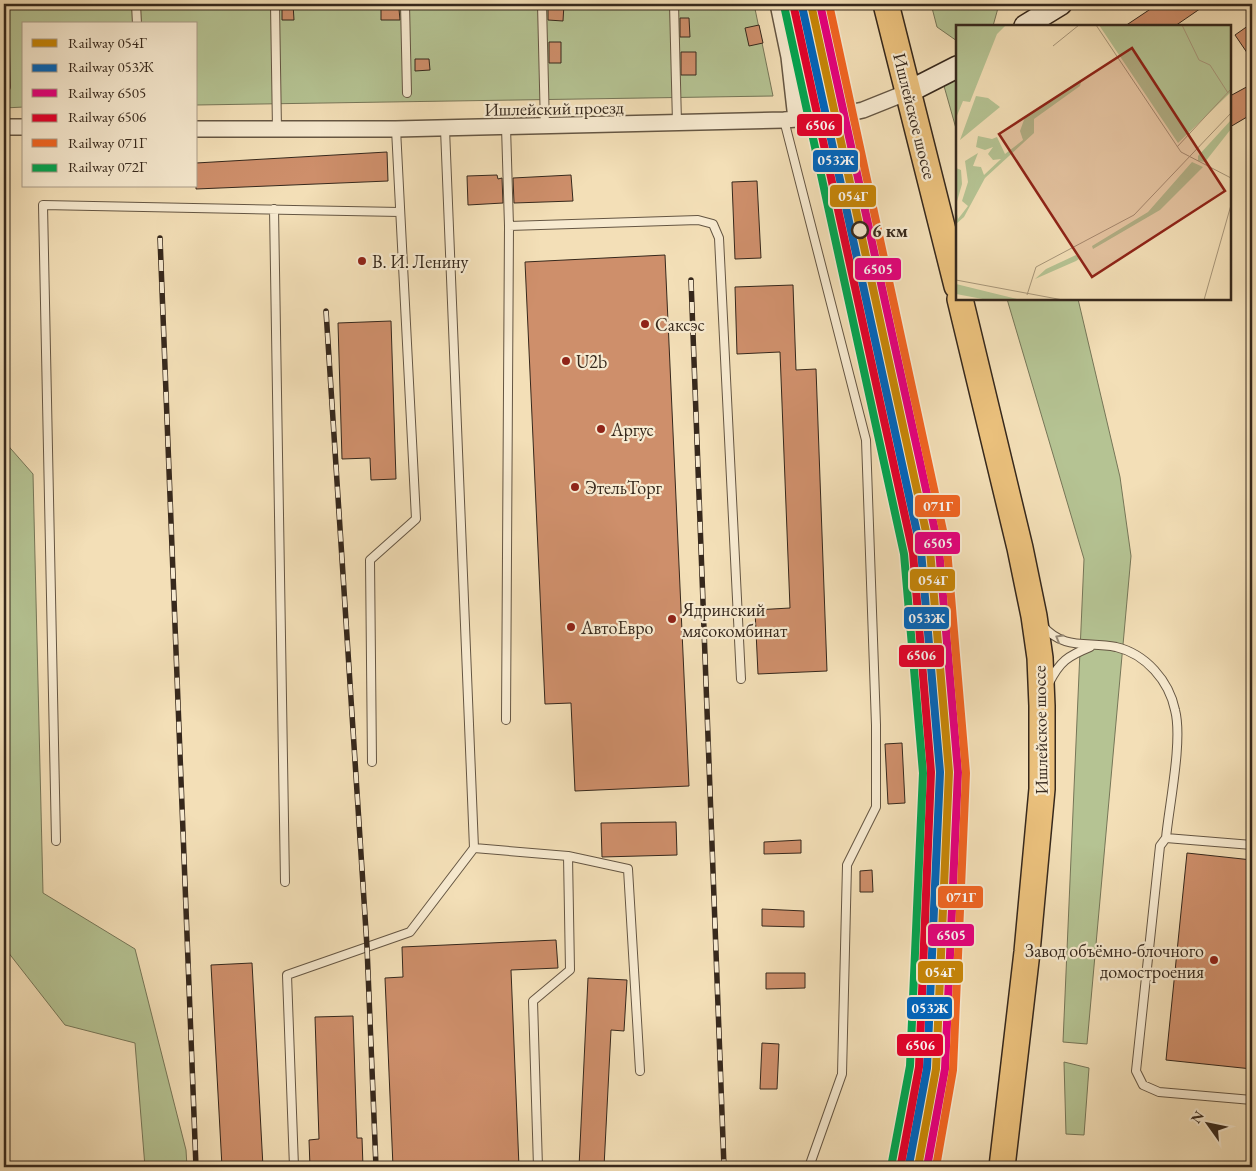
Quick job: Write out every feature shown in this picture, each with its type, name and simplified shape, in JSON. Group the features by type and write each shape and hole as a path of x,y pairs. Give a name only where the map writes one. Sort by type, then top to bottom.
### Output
{"main road":[{"name":"Ишлейское шоссе","path":"886,4 956,282"},
{"name":"Ишлейское шоссе","path":"960,300 1020,548 1034,616 1042,706 1042,789 1027,952 1002,1167"}],"street":[{"path":"778,4 789,57 790,120"},
{"path":"1027,25 1061,4"},
{"path":"908,92 956,68"},
{"name":"Ишлейский проезд","path":"198,129 396,130 790,120 836,116 863,110 908,92"},
{"path":"4,127 22,127"}],"lane":[{"path":"4,4 6,87"},
{"path":"136,4 137,22"},
{"path":"275,4 277,130"},
{"path":"405,4 407,93"},
{"path":"542,4 545,127"},
{"path":"674,4 678,123"},
{"path":"790,120 866,440 876,726 876,808 847,865 842,1074 809,1167"},
{"path":"506,128 509,226 506,720"},
{"path":"294,1167 287,975 410,932 474,848 445,129"},
{"path":"372,762 370,560 416,519 396,130"},
{"path":"56,841 43,205 400,212"},
{"path":"274,209 285,882"},
{"path":"509,226 698,220 713,224 719,238 741,679"},
{"path":"1034,616 1058,638 1071,644 1092,647 1116,647 1138,656 1155,669 1169,690 1176,712 1176,751 1166,838 1160,846 1136,1071 1144,1085 1159,1092 1252,1100"},
{"path":"1042,706 1049,684 1057,668 1070,655 1092,647"},
{"path":"1166,838 1252,845"},
{"path":"474,848 568,856 628,869 640,1071"},
{"path":"538,1167 533,1001 570,970 568,856"}],"green space":[{"path":"4,4 754,4 773,96 198,105 198,22 22,22 22,107 4,108"},
{"path":"931,4 996,4 998,8 993,25 956,25 956,40 937,27"},
{"path":"956,79 956,128 944,86"},
{"path":"1007,300 1078,300 1120,477 1131,556 1087,1044 1063,1042 1084,559"},
{"path":"4,441 33,474 43,893 135,949 186,1150 187,1167 145,1167 135,1043 65,1025 4,947"},
{"path":"1064,1062 1089,1068 1084,1135 1066,1134"}],"building":[{"path":"282,4 293,4 294,20 282,20"},
{"path":"548,4 564,4 563,21 548,20"},
{"path":"1158,4 1207,4 1176,25 1126,25"},
{"path":"381,9 399,9 400,20 381,20"},
{"path":"680,18 689,18 690,37 680,37"},
{"path":"1252,23 1252,60 1235,35"},
{"path":"759,25 763,43 749,46 745,28"},
{"path":"549,42 561,42 561,63 549,63"},
{"path":"681,52 696,52 696,75 681,75"},
{"path":"415,59 429,59 430,70 415,71"},
{"path":"1252,84 1252,114 1231,126 1231,95"},
{"path":"387,152 388,181 196,189 198,188 198,163"},
{"path":"497,175 498,179 502,178 503,203 468,205 467,176"},
{"path":"571,175 573,201 514,203 513,178"},
{"path":"757,181 761,258 735,259 732,182"},
{"path":"665,255 689,786 575,791 571,703 545,704 525,262"},
{"path":"793,285 796,370 816,369 827,671 758,674 755,610 790,608 780,352 737,354 735,287"},
{"path":"391,321 396,479 371,480 370,458 342,459 338,323"},
{"path":"902,743 905,803 888,804 885,744"},
{"path":"676,822 677,855 602,857 601,823"},
{"path":"801,840 801,853 764,854 764,842"},
{"name":"Завод объёмно-блочного домостроения","path":"1187,853 1252,860 1252,1069 1166,1060"},
{"path":"872,870 873,892 860,892 860,871"},
{"path":"762,909 804,911 804,927 762,926"},
{"path":"556,940 558,968 511,970 519,1167 393,1167 385,978 403,977 402,947"},
{"path":"252,963 263,1167 222,1167 211,965"},
{"path":"766,973 805,973 805,988 766,989"},
{"path":"588,978 627,980 624,1031 611,1030 604,1167 579,1167"},
{"path":"353,1016 357,1138 362,1138 363,1167 310,1167 309,1140 319,1139 315,1017"},
{"path":"762,1043 779,1044 777,1089 760,1089"}],"railway":[{"path":"160,238 196,1167"},
{"path":"691,280 724,1167"},
{"path":"326,311 367,947 376,1167"}],"rail line":[{"name":"054Г","path":"811,4 930,550 949,772 936,1069 918,1167"},
{"name":"6505","path":"820,4 939,549 958,772 945,1069 927,1167"},
{"name":"071Г","path":"829,4 947,549 966,773 953,1070 936,1167"},
{"name":"053Ж","path":"802,6 921,551 940,772 927,1068 909,1165"},
{"name":"6506","path":"794,8 913,553 931,772 919,1067 901,1164"},
{"name":"072Г","path":"785,10 904,554 923,773 910,1066 892,1162"}],"place":[{"name":"6 км","path":"860,230"},
{"name":"В. И. Ленину","path":"362,261"},
{"name":"Саксэс","path":"645,324"},
{"name":"U2b","path":"566,361"},
{"name":"Аргус","path":"601,429"},
{"name":"ЭтельТорг","path":"575,487"},
{"name":"Ядринский мясокомбинат","path":"672,619"},
{"name":"АвтоЕвро","path":"571,627"},
{"name":"Завод объёмно-блочного домостроения","path":"1214,960"}]}
